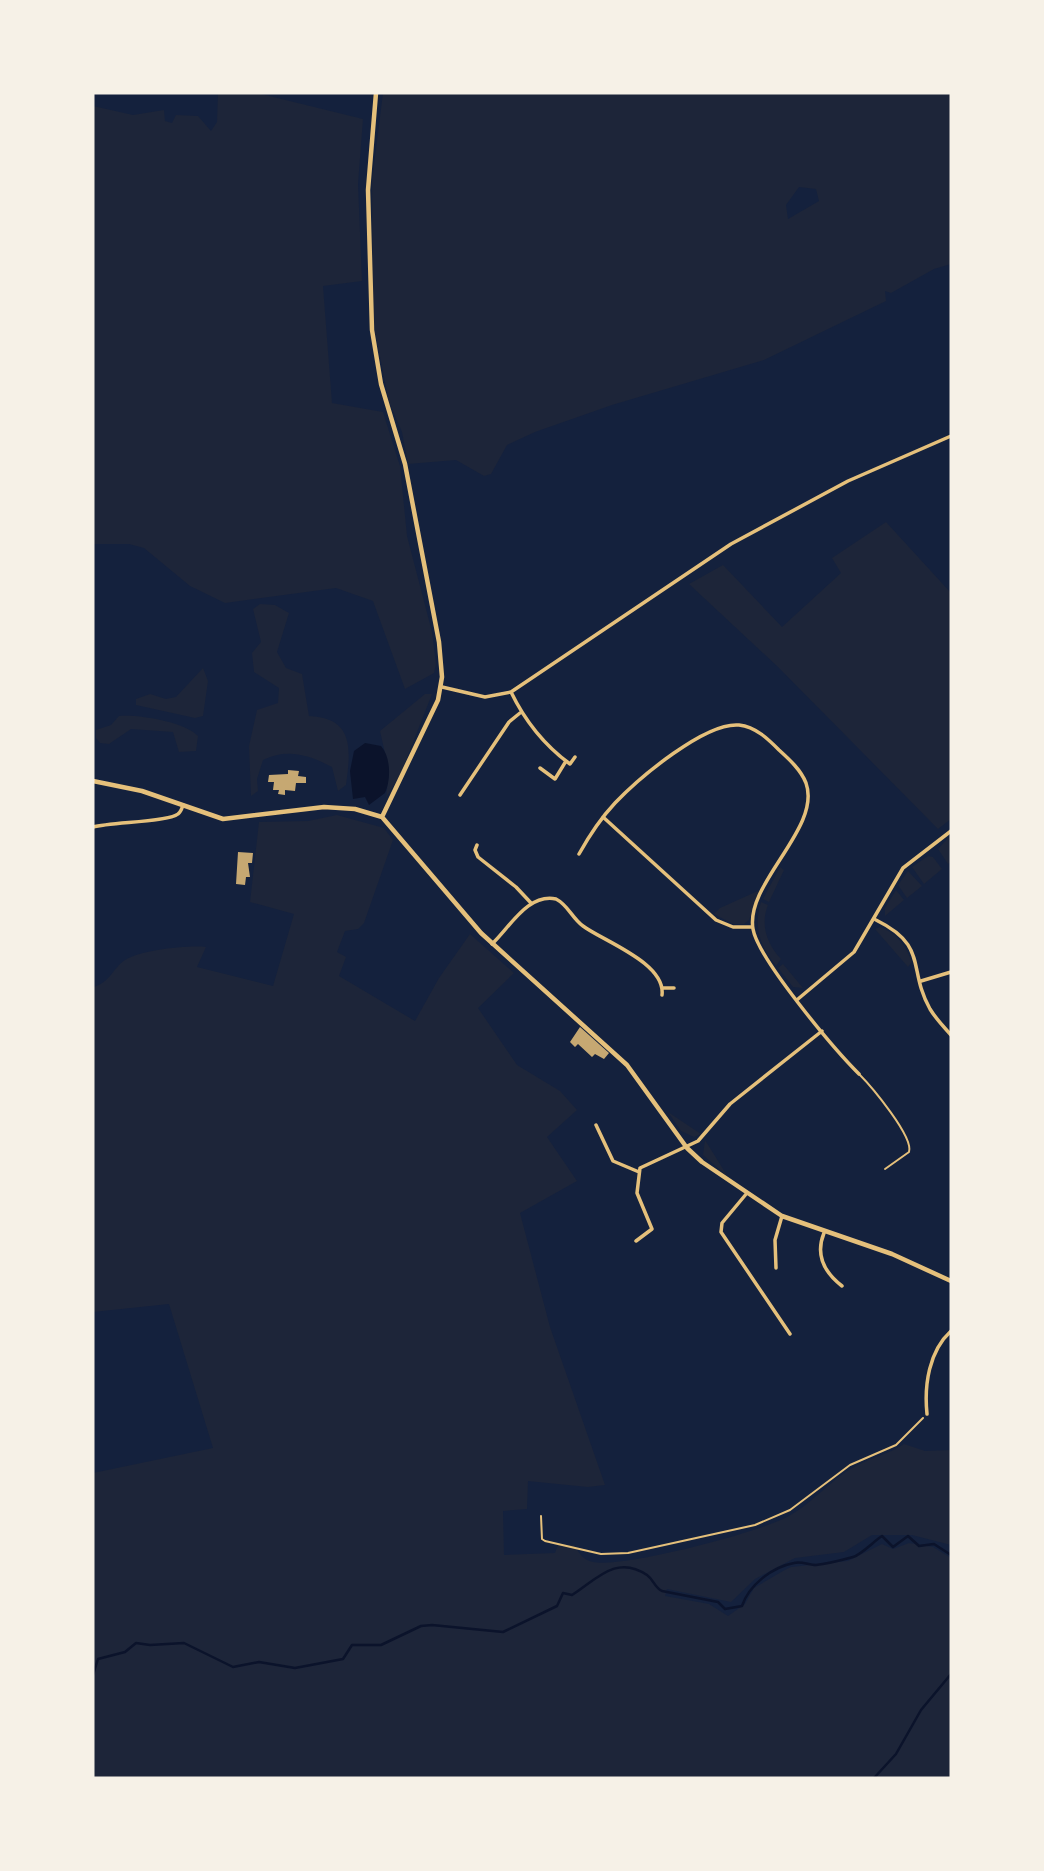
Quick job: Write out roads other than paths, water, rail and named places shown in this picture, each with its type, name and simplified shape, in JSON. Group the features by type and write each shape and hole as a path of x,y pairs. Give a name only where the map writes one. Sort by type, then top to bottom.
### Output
{"street":[{"path":"376,93 368,190 372,330 380,384 405,464 439,642 442,687 382,817"},
{"path":"442,687 485,696 511,692 723,548 848,481 951,436"},
{"path":"511,692 520,713 566,761 570,764 575,757"},
{"path":"460,795 509,722 520,713"},
{"path":"579,854 603,817 637,782 703,736 729,726 741,725 761,733 801,773 808,793 802,819 757,905 752,927 769,963 859,1074"},
{"path":"540,768 555,779 566,761"},
{"path":"93,781 142,791 228,820 324,807 355,809 382,817 458,909 492,944 588,1027 627,1066 688,1148 717,1174 782,1216 824,1233 892,1254 951,1281"},
{"path":"93,827 114,822 171,817 180,812 183,804"},
{"path":"603,817 716,920 733,927 752,927"},
{"path":"798,999 849,958 876,919 903,868 951,831"},
{"path":"477,845 475,850 478,857 516,887 531,903"},
{"path":"492,944 531,903 546,898 559,901 583,926 632,954 658,979 663,988 662,995"},
{"path":"876,919 897,931 908,943 930,1009 951,1035"},
{"path":"921,981 951,972"},
{"path":"663,988 674,988"},
{"path":"636,1241 652,1229 637,1193 639,1172 643,1166 688,1148 702,1138 737,1098 822,1031"},
{"path":"596,1125 613,1161 639,1172"},
{"path":"747,1193 722,1223 721,1232 790,1334"},
{"path":"776,1268 775,1240 782,1216"},
{"path":"824,1233 819,1249 821,1260 842,1286"},
{"path":"927,1414 932,1361 939,1344 951,1331"}],"lane":[{"path":"859,1074 889,1109 910,1144 909,1153 885,1169"}],"waterway":[{"path":"93,1675 98,1659 125,1652 136,1643 184,1643 233,1667 259,1662 295,1668 343,1659 352,1645 381,1645 421,1626 503,1632 557,1606 563,1593 572,1595 616,1568 636,1569 647,1575 662,1591 718,1602 725,1609 742,1606 756,1584 778,1568 797,1563 816,1565 853,1557 882,1536 893,1547 908,1536 919,1546 934,1544 951,1555"},
{"path":"874,1778 896,1754 921,1710 951,1674"}]}
